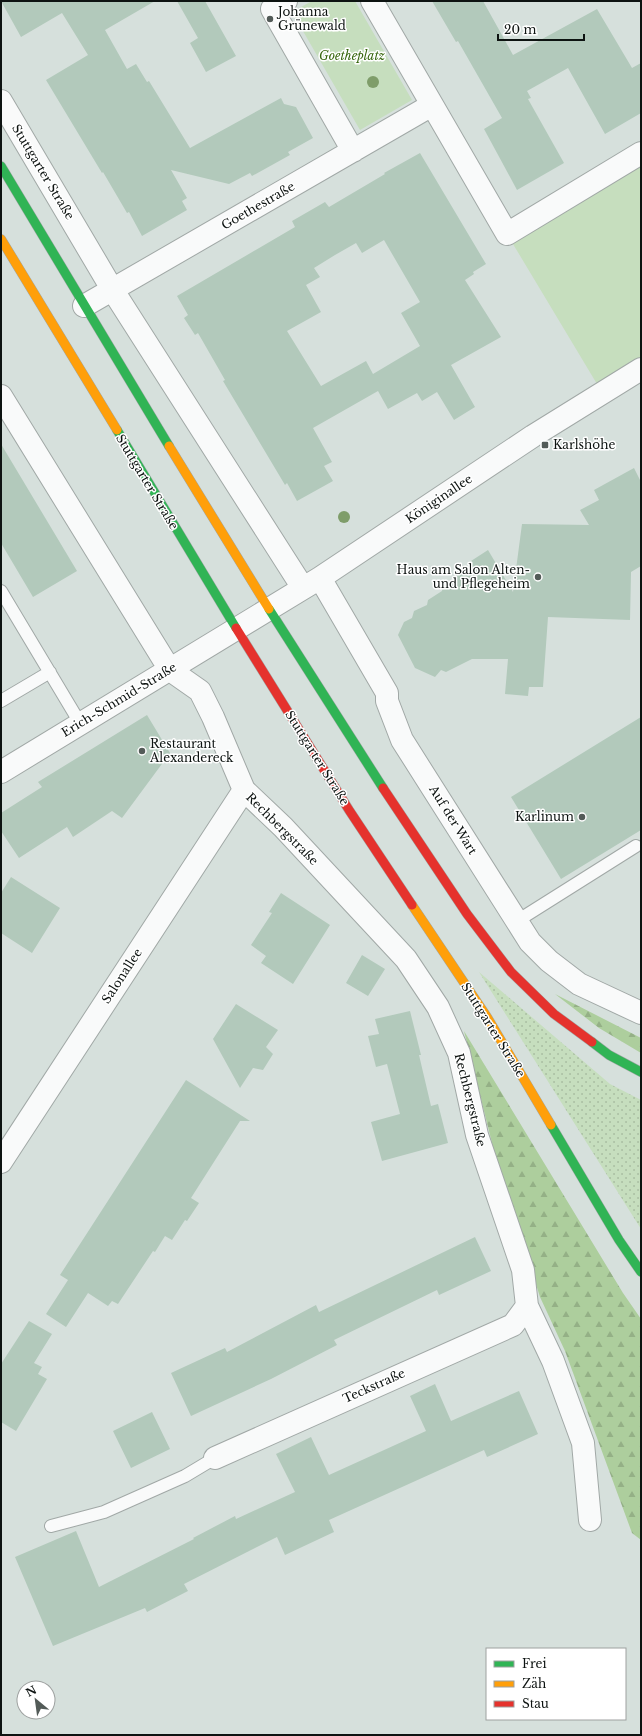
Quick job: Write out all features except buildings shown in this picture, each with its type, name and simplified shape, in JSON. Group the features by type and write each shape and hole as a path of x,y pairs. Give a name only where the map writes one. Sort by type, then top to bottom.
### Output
{"main road":[{"path":"1,166 84,306 269,608 403,818 467,914 511,972 554,1014 609,1055 641,1072"},
{"name":"Stuttgarter Straße","path":"1,239 236,628 349,810 487,1017 619,1240 641,1272"}],"street":[{"path":"286,1 272,9 353,151"},
{"path":"372,1 508,234 641,153"},
{"name":"Stuttgarter Straße","path":"1,100 112,290 311,583"},
{"name":"Goethestraße","path":"84,306 432,106"},
{"name":"Königinallee","path":"236,628 311,583 533,436 641,369"},
{"path":"1,396 170,670"},
{"name":"Auf der Wart","path":"311,583 387,693 387,701 402,740 530,942 549,962 579,984 641,1013"},
{"name":"Erich-Schmid-Straße","path":"1,772 170,670 236,628"},
{"name":"Rechbergstraße","path":"170,670 200,692 213,717 244,790 283,826 406,959 438,1007 459,1053 477,1135 523,1270 527,1306 554,1361 583,1443 590,1520"},
{"name":"Salonallee","path":"1,1162 244,790"},
{"name":"Teckstraße","path":"215,1458 513,1324 527,1306"}],"lane":[{"path":"1,590 80,723"},
{"path":"1,701 50,672"},
{"path":"517,921 636,846"},
{"path":"51,1526 104,1512 185,1476 215,1458"}],"green space":[{"name":"Goetheplatz","path":"312,1 355,1 412,100 360,130 292,12"},
{"path":"641,153 641,369 603,394 507,234"},
{"path":"479,972 610,1084 641,1100 641,1229"},
{"path":"555,994 641,1038 641,1053 599,1028"},
{"path":"464,1031 623,1293 641,1319 641,1540 632,1533 565,1351 540,1297 493,1147"}],"traffic: fast":[{"path":"1,166 169,446"},
{"path":"117,430 236,628"},
{"path":"269,609 383,788"},
{"path":"592,1042 609,1055 641,1072"},
{"path":"551,1125 619,1240 641,1272"}],"traffic: slow":[{"path":"1,239 117,430"},
{"path":"169,446 269,609"},
{"path":"412,905 487,1017 551,1125"}],"traffic: jam":[{"path":"236,628 349,810 412,905"},
{"path":"383,788 467,914 511,972 554,1014 592,1042"}],"place":[{"name":"Johanna Grünewald","path":"270,19"},
{"name":"Karlshöhe","path":"545,445"},
{"name":"Haus am Salon Alten- und Pflegeheim","path":"538,577"},
{"name":"Restaurant Alexandereck","path":"142,751"},
{"name":"Karlinum","path":"582,817"}]}
